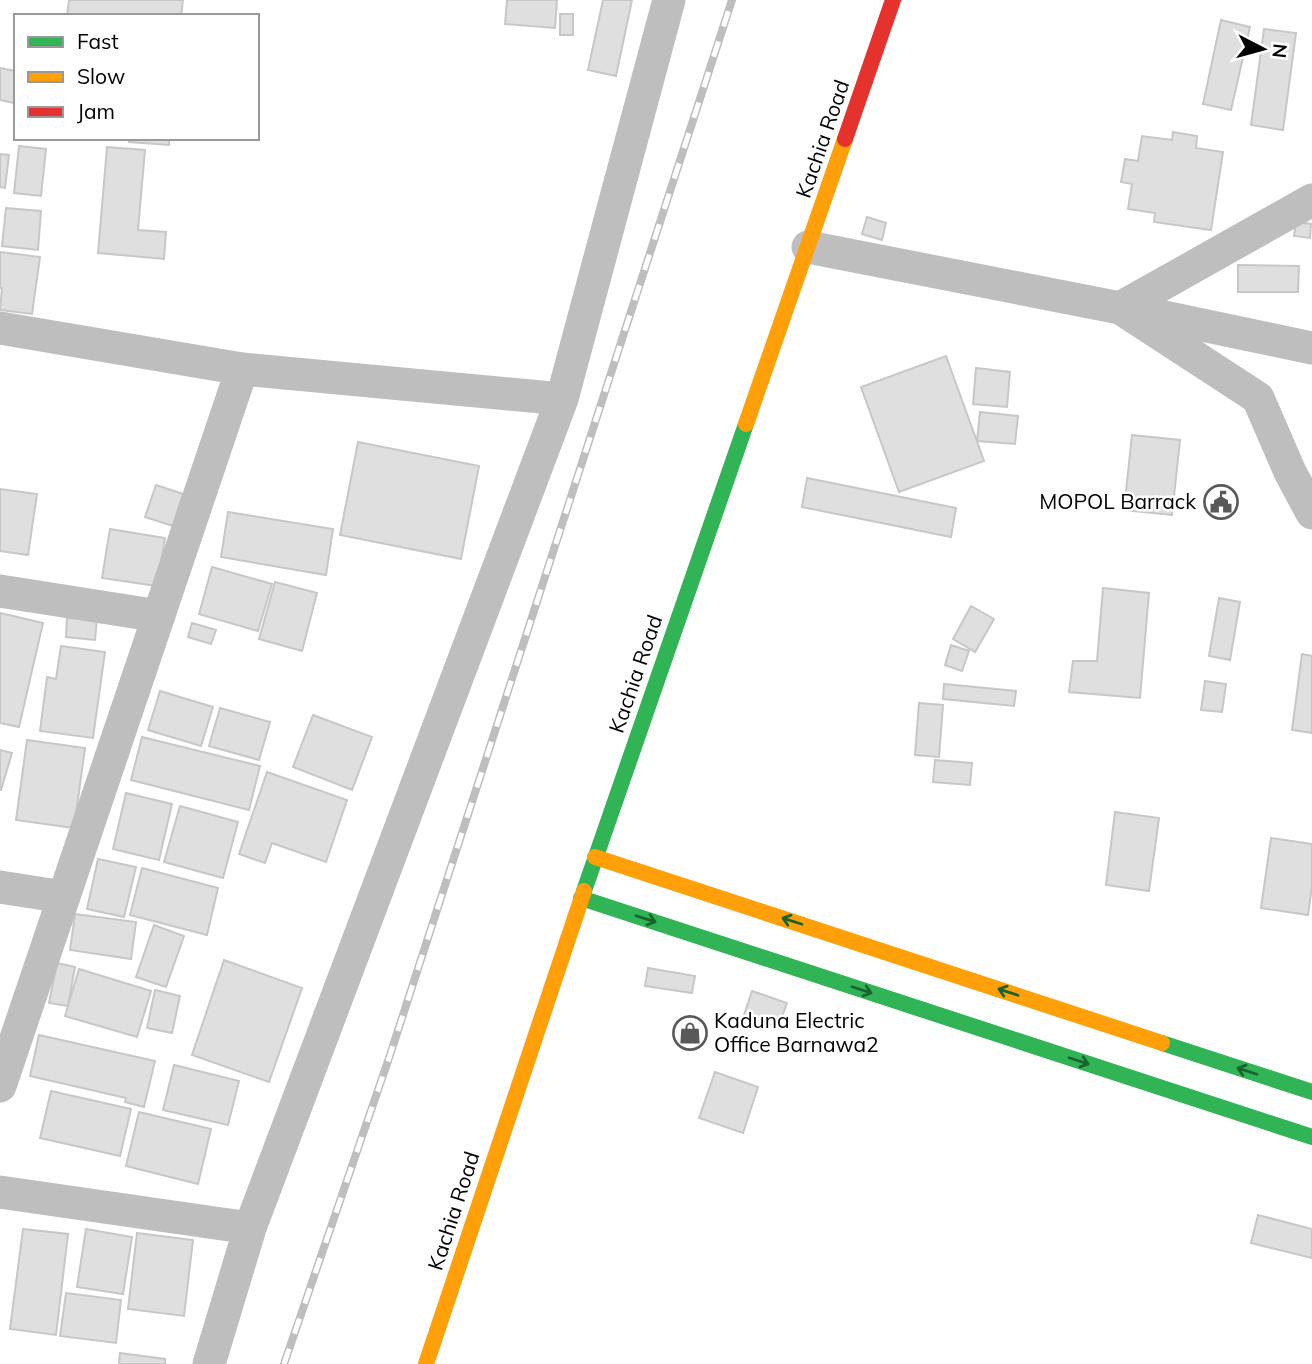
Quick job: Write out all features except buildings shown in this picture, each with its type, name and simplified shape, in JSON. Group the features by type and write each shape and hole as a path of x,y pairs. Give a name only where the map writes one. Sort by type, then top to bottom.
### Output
{"street":[{"path":"209,1364 250,1228 562,399 669,0"},
{"name":"Kachia Road","path":"426,1364 595,857 893,0"},
{"path":"1120,308 1312,201"},
{"path":"808,247 1312,348"},
{"path":"1120,308 1258,398 1290,472 1312,513"},
{"path":"0,328 242,369 562,399"},
{"path":"0,1086 242,369"},
{"path":"0,591 159,616"},
{"path":"595,857 1312,1092"},
{"path":"0,887 64,897"},
{"path":"581,898 1312,1137"},
{"path":"0,1192 250,1228"}],"railway":[{"path":"284,1364 390,1055 732,0"}],"traffic: fast":[{"path":"584,891 746,424"},
{"path":"581,898 1312,1137"},
{"path":"1162,1043 1312,1092"}],"traffic: slow":[{"path":"746,424 845,139"},
{"path":"595,857 1162,1043"},
{"path":"426,1364 584,891"}],"traffic: jam":[{"path":"845,139 893,0"}],"place":[{"name":"MOPOL Barrack","path":"1221,502"},
{"name":"Kaduna Electric Office Barnawa2","path":"690,1033"}]}
